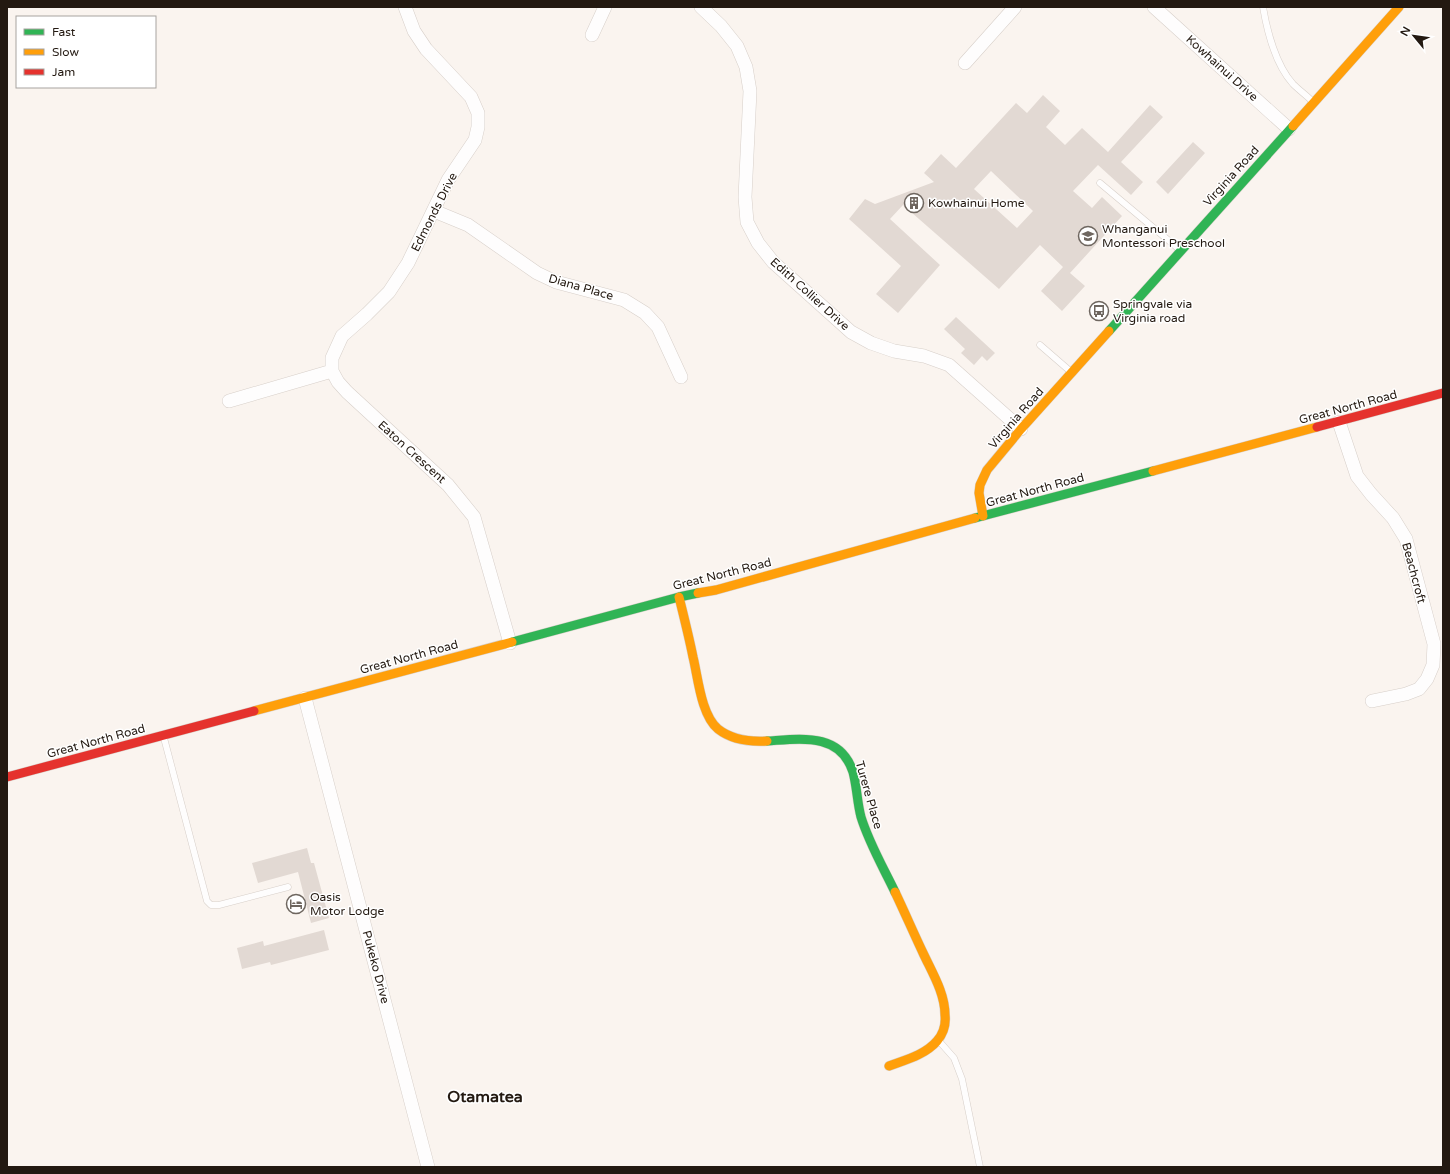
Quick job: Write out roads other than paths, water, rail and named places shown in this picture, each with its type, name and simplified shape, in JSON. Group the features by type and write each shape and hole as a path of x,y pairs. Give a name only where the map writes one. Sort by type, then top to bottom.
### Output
{"main road":[{"name":"Virginia Road","path":"982,516 979,496 980,485 990,466 1071,372 1399,7"},
{"name":"Great North Road","path":"7,777 679,597 716,590 982,516 1339,422 1443,393"},
{"name":"Turere Place","path":"679,597 701,692 708,714 716,727 729,737 746,741 821,741 830,744 838,750 851,766 860,812 869,838 903,908 943,1000 945,1024 938,1040"},
{"path":"889,1066 918,1055 938,1040"}],"street":[{"name":"Edmonds Drive","path":"332,371 332,358 342,336 389,292 408,263 448,180 475,140 478,127 478,113 472,97 426,49 414,31 405,7"},
{"path":"592,36 605,7"},
{"name":"Edith Collier Drive","path":"701,7 721,26 737,46 746,67 750,91 745,198 747,222 758,243 773,262 852,332 871,343 894,351 924,356 948,365 1021,429"},
{"path":"965,63 1015,7"},
{"name":"Kowhainui Drive","path":"1154,7 1290,129"},
{"name":"Diana Place","path":"434,210 468,225 537,273 556,282 624,300 645,313 658,327 682,377"},
{"path":"229,401 332,371"},
{"name":"Eaton Crescent","path":"332,371 338,382 347,392 448,485 474,517 510,643"},
{"name":"Beachcroft","path":"1339,422 1357,476 1393,518 1406,540 1434,644 1433,665 1428,678 1419,689 1406,694 1372,701"},
{"name":"Pukeko Drive","path":"305,698 428,1167"}],"lane":[{"path":"1264,7 1270,36 1279,62 1293,83 1313,102"},
{"path":"1100,183 1180,250"},
{"path":"1040,345 1071,372"},
{"path":"163,736 207,901 211,905 219,905 288,887"},
{"path":"938,1040 954,1058 962,1079 980,1167"}],"place":[{"name":"Kowhainui Home","path":"914,203"},
{"name":"Whanganui Montessori Preschool","path":"1088,236"},
{"name":"Springvale via Virginia road","path":"1099,311"},
{"name":"Oasis Motor Lodge","path":"296,904"}],"district":[{"name":"Otamatea","path":"485,1096"}]}
